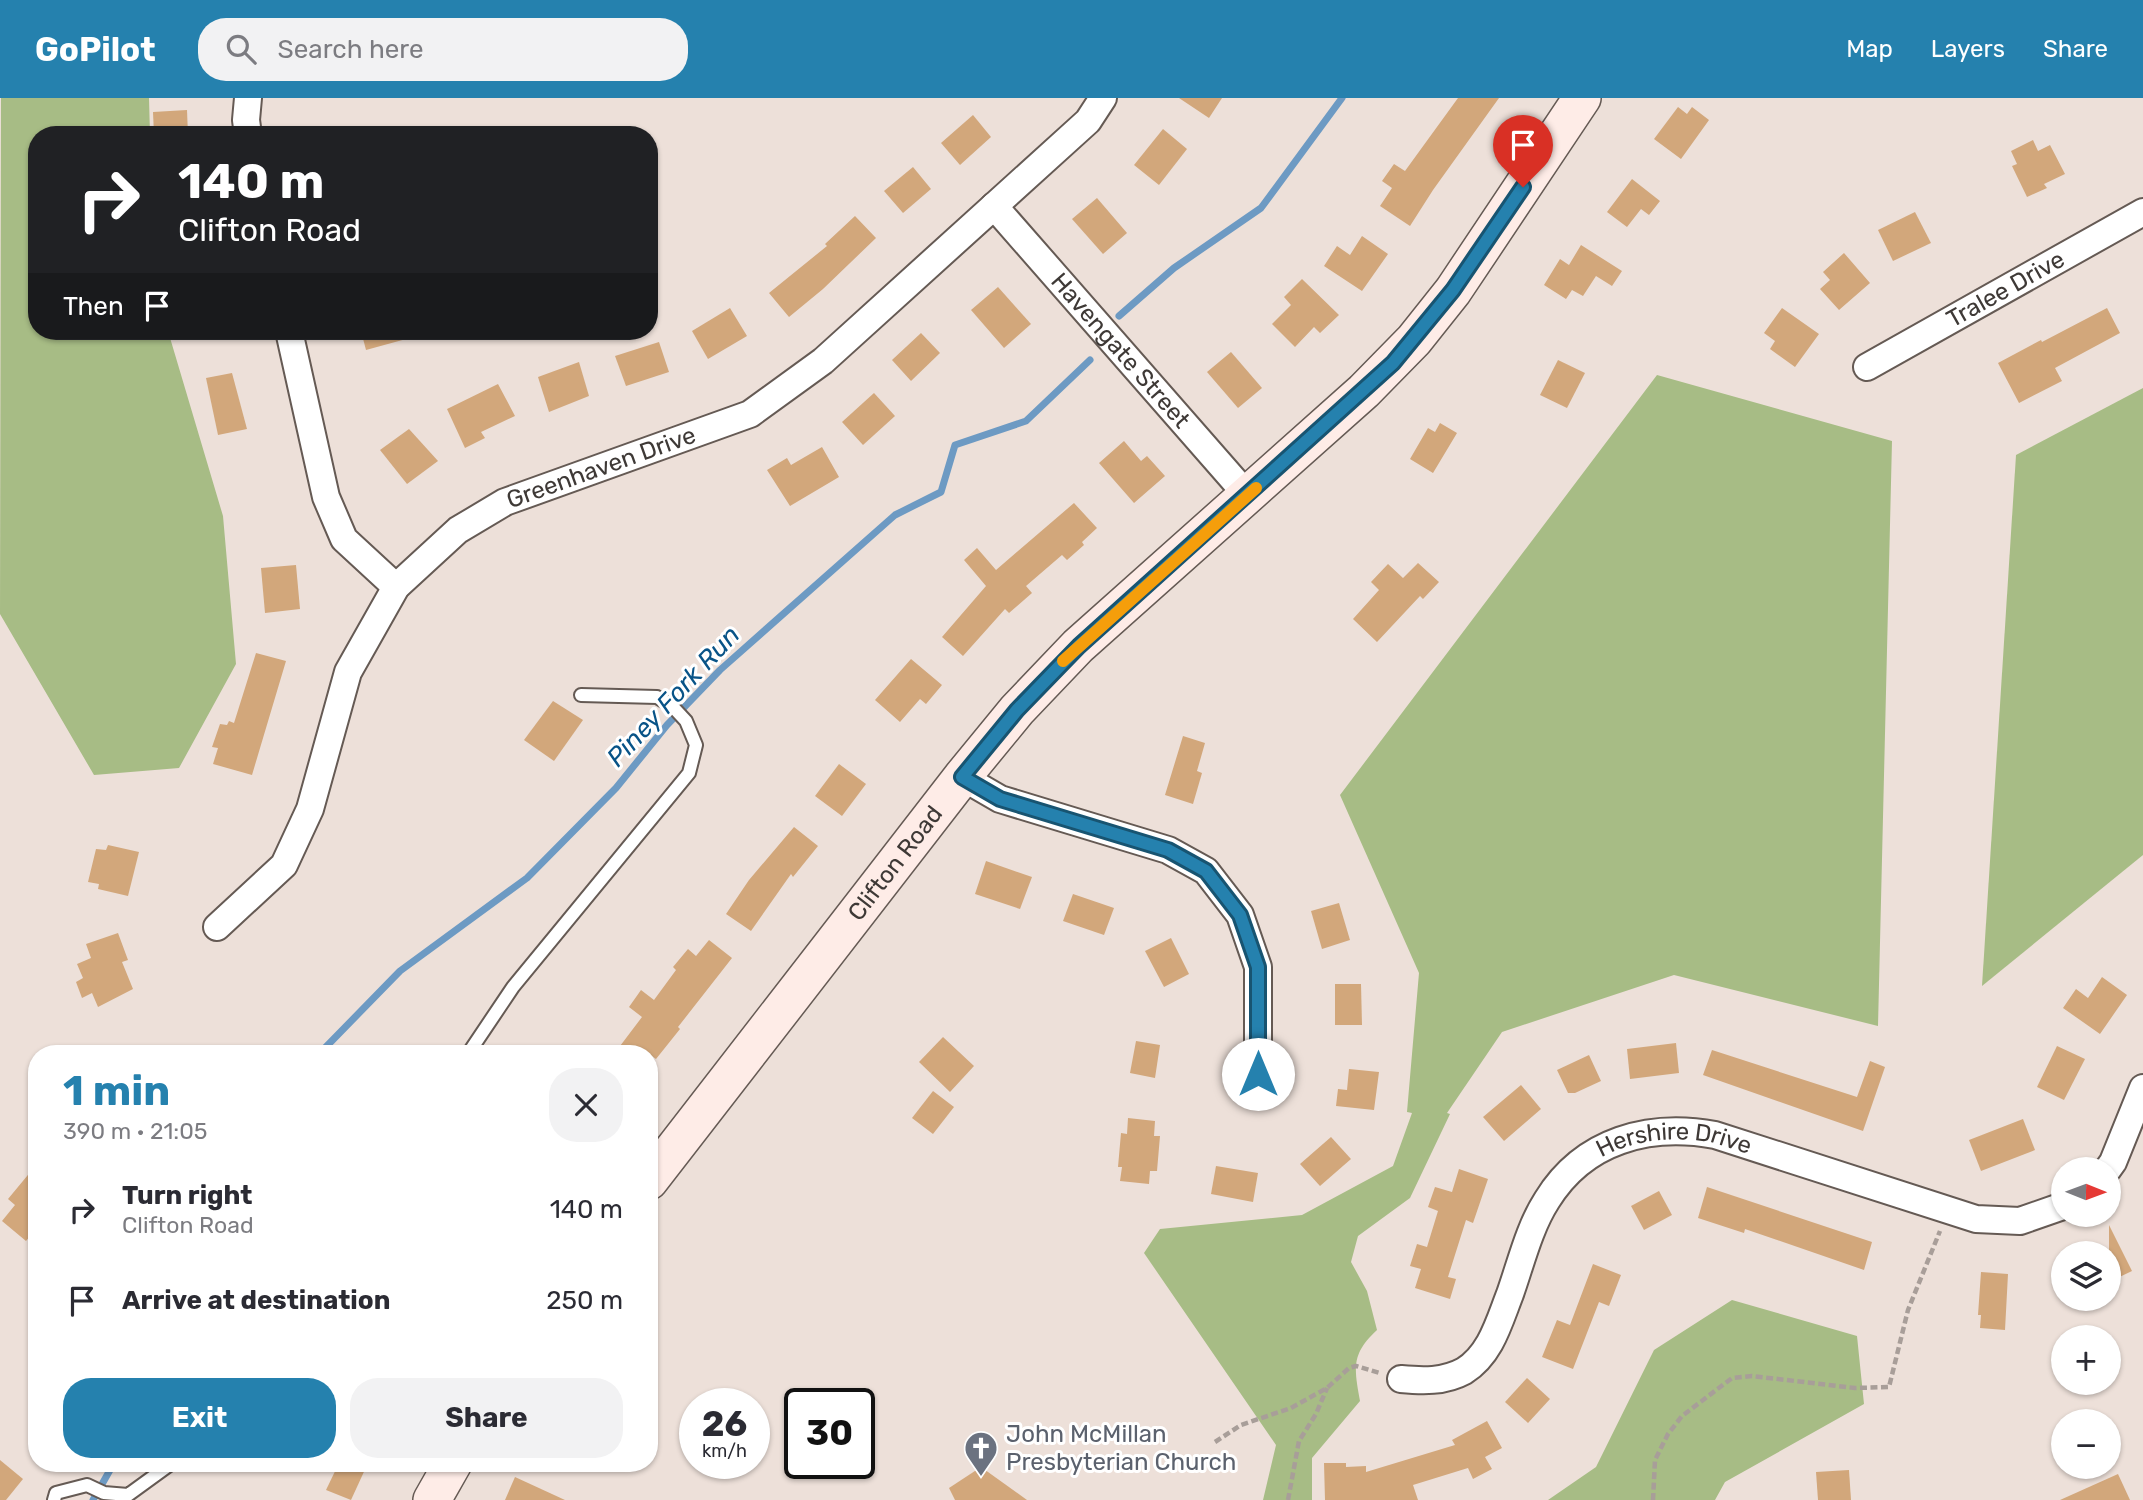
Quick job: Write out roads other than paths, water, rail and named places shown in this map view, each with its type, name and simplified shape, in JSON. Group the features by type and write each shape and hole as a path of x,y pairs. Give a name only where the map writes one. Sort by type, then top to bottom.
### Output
{"main road":[{"name":"Clifton Road","path":"658,1169 1017,710 1062,661 1364,391 1414,340 1453,290 1582,98"},
{"path":"432,1500 448,1472"}],"street":[{"path":"247,126 248,98"},
{"name":"Greenhaven Drive","path":"217,927 284,864 310,809 348,672 396,587 458,530 505,502 750,414 823,361 1088,121 1103,98"},
{"name":"Havengate Street","path":"994,206 1248,495"},
{"name":"Tralee Drive","path":"1867,367 2143,212"},
{"path":"291,340 326,498 344,539 396,587"},
{"path":"962,777 1000,799 1168,850 1206,871 1240,915 1258,967 1258,1074"},
{"path":"2115,1157 2143,1088"},
{"name":"Hershire Drive","path":"1401,1379 1438,1380 1463,1371 1476,1361 1496,1332 1547,1199 1560,1182 1595,1152 1633,1135 1675,1130 1715,1135 1976,1219 2020,1222 2051,1210"}],"lane":[{"path":"474,1045 513,987 689,773 695,745 686,721 673,707 657,697 581,695"},
{"path":"54,1500 56,1493 87,1485 104,1493 128,1495 160,1472"}],"waterway":[{"name":"Piney Fork Run","path":"1119,316 1174,268 1261,208 1342,98"},
{"name":"Piney Fork Run","path":"328,1045 400,971 527,878 616,788 667,725 720,670 895,515 941,492 955,445 1026,421 1090,360"},
{"name":"Piney Fork Run","path":"93,1500 109,1472"}],"place":[{"name":"John McMillan Presbyterian Church","path":"981,1478"}]}
